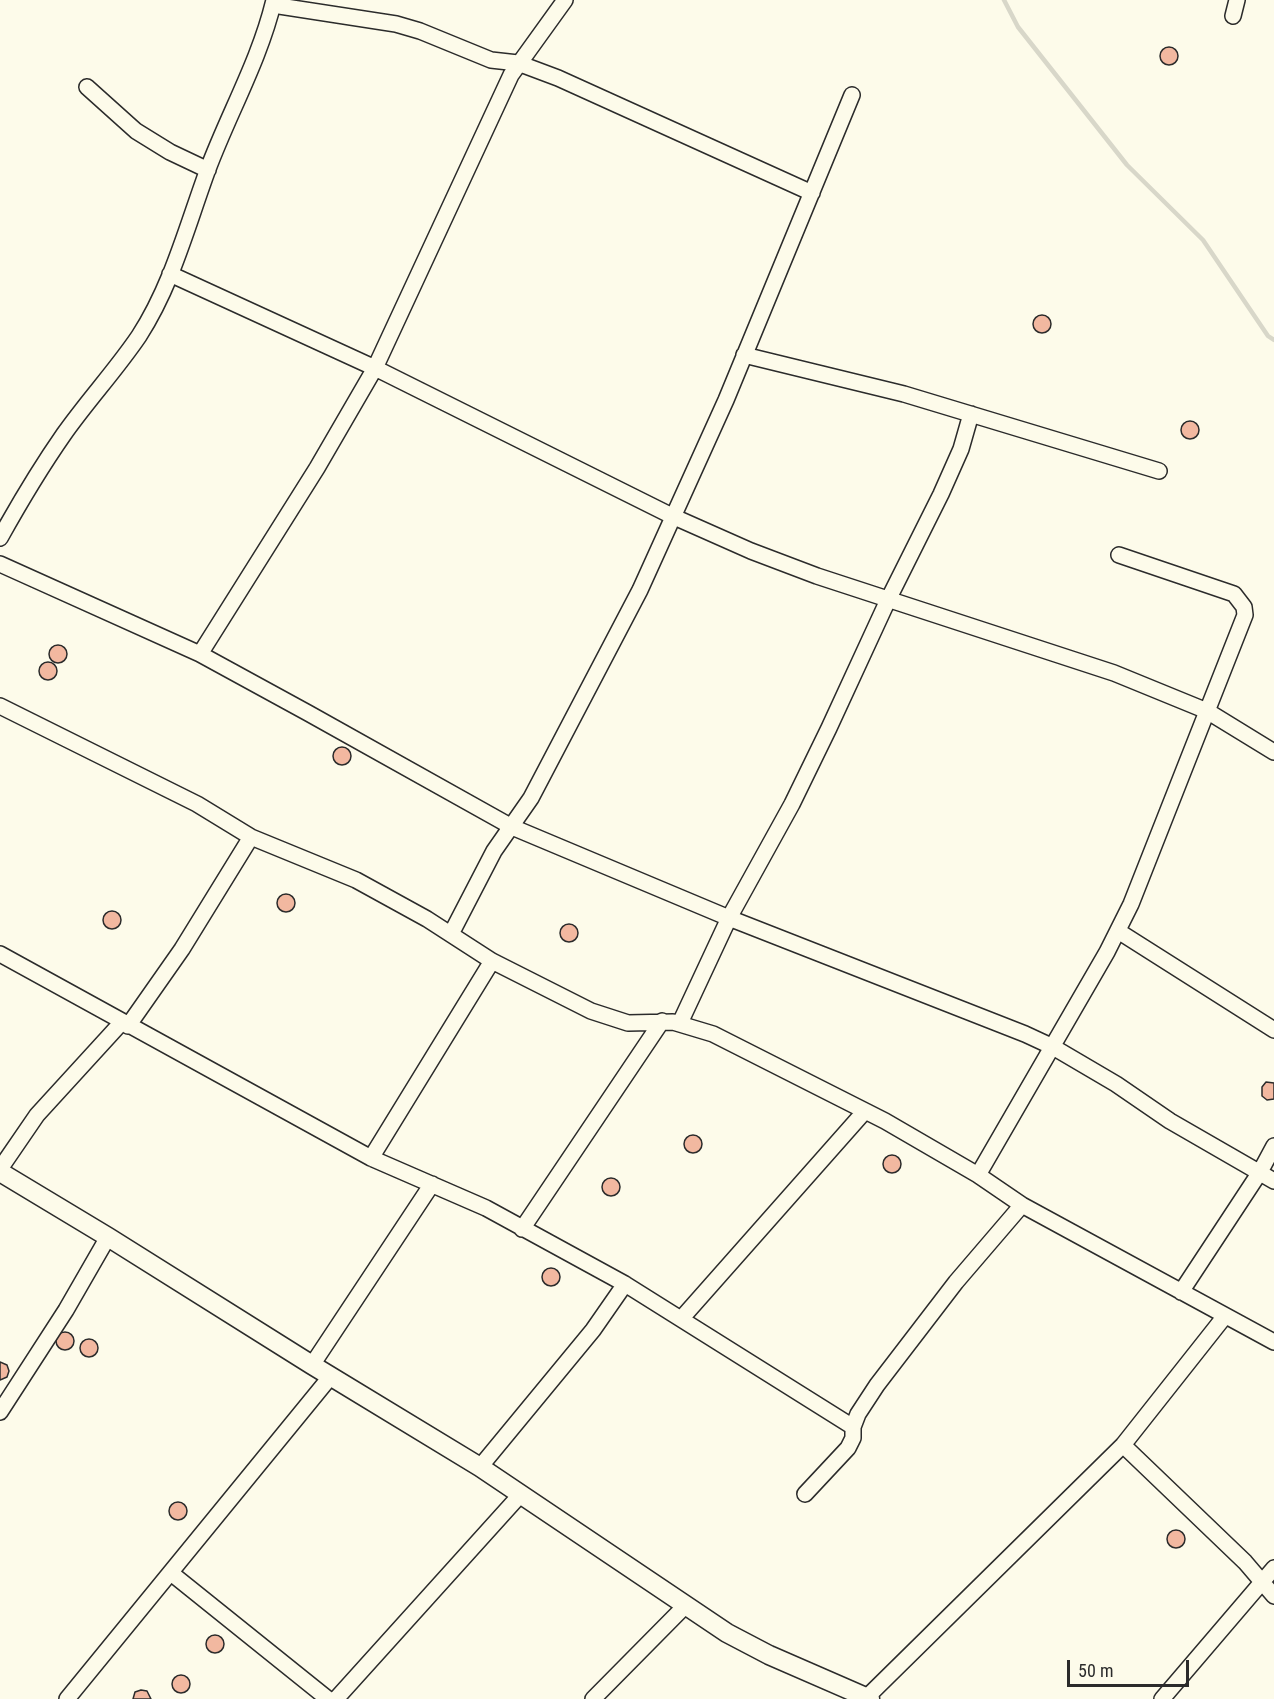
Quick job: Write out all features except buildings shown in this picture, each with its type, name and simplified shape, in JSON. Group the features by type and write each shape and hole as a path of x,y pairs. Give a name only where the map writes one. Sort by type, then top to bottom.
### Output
{"street":[{"path":"200,654 317,468 375,368 497,102 518,63 565,0"},
{"path":"1233,16 1237,0"},
{"path":"0,538 33,480 65,432 138,336 161,296 190,224 208,170 251,68 273,3 396,24 491,60 518,63 558,78 812,193"},
{"path":"87,87 136,131 164,149 208,170"},
{"path":"451,934 494,851 531,798 635,600 744,355 852,95"},
{"path":"170,274 375,368 672,516 752,551 888,600 1093,666 1207,711 1274,752"},
{"path":"744,355 904,394 1160,471"},
{"path":"680,1023 729,918 792,804 888,600 941,494 961,449 971,414"},
{"path":"978,1175 1053,1047 1131,904 1245,615 1244,607 1234,594 1119,555"},
{"path":"0,564 200,654 512,827 729,918 1053,1047 1116,1084 1170,1121 1274,1181"},
{"path":"0,706 197,804 251,837 356,880 451,934 492,961 591,1011 628,1023 662,1021 680,1023 713,1034 865,1111 978,1175 1022,1205 1274,1342"},
{"path":"251,837 182,949 125,1024 37,1115 0,1171 480,1467 727,1633 769,1655 867,1698 1123,1445 1225,1316"},
{"path":"1118,931 1274,1030"},
{"path":"0,954 371,1158 486,1208 625,1284 853,1427"},
{"path":"371,1158 492,961"},
{"path":"522,1229 662,1021"},
{"path":"681,1318 865,1111"},
{"path":"1181,1292 1260,1172 1274,1146"},
{"path":"312,1365 432,1184"},
{"path":"805,1494 848,1448 853,1438 853,1427 858,1414 915,1334 1022,1205"},
{"path":"0,1412 66,1310 108,1237"},
{"path":"480,1467 592,1330 625,1284"},
{"path":"67,1699 332,1376"},
{"path":"1123,1445 1245,1562 1274,1596"},
{"path":"336,1699 521,1494"},
{"path":"1162,1699 1274,1568"},
{"path":"171,1573 327,1699"},
{"path":"593,1699 686,1605"}],"waterway":[{"path":"1004,0 1018,27 1127,165 1203,240 1268,336 1274,340"}]}
